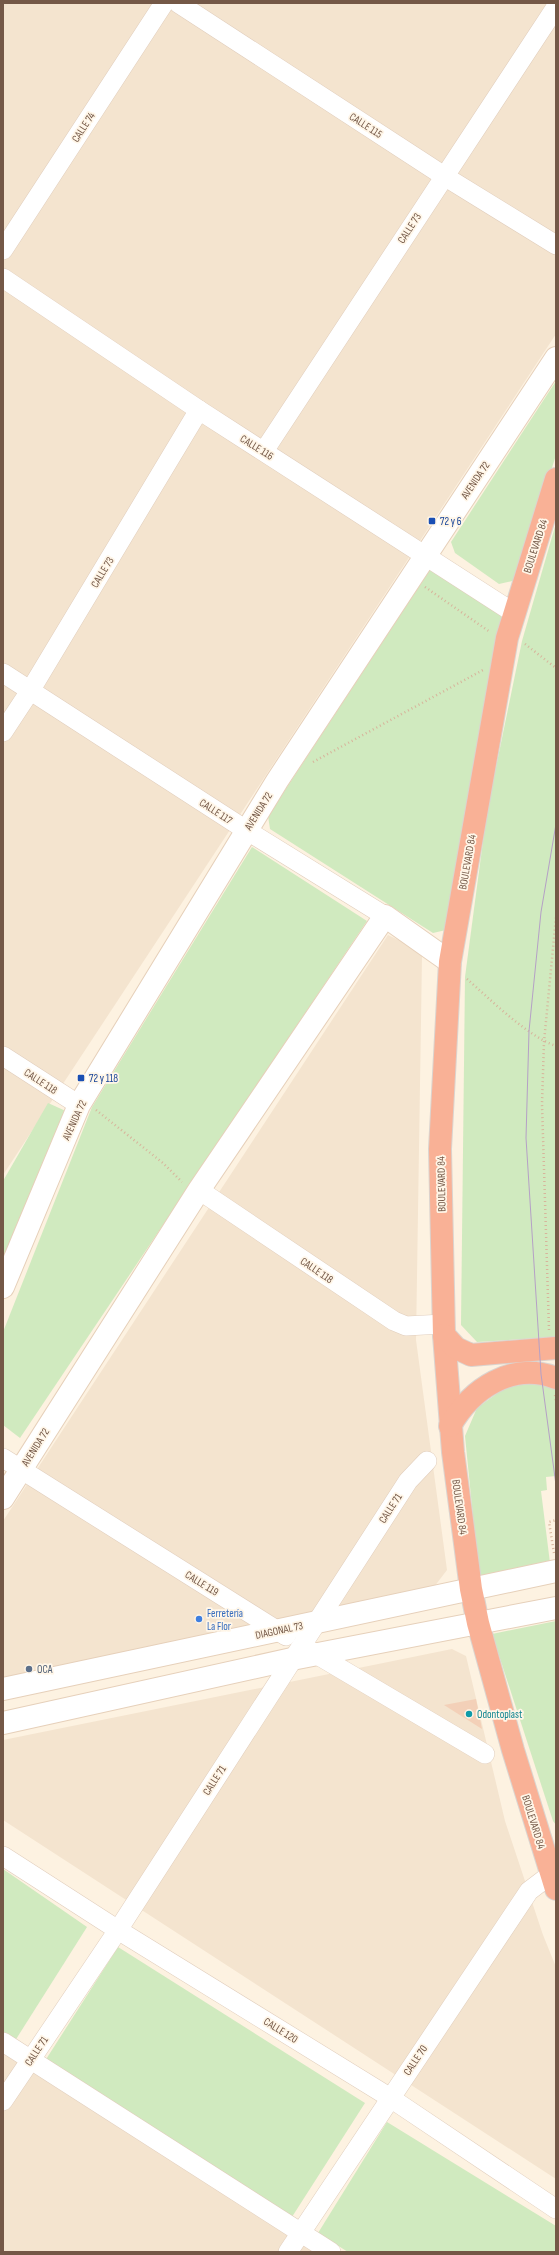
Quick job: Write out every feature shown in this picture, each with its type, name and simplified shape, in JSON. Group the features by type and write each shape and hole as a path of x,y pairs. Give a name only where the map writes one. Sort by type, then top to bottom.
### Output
{"highway":[{"name":"BOULEVARD 84","path":"553,1882 537,1831 478,1622 471,1589 450,1426 444,1329 440,1149 450,962 502,660 514,613 556,479"},
{"path":"444,1329 456,1348 471,1355 553,1349"},
{"path":"450,1426 459,1410 471,1397 486,1386 502,1378 521,1374 554,1377"},
{"path":"537,1831 556,1845"}],"street":[{"name":"CALLE 74","path":"3,250 164,3"},
{"name":"CALLE 115","path":"178,3 444,176 556,245"},
{"name":"CALLE 73","path":"264,451 556,7"},
{"name":"CALLE 116","path":"3,278 199,410 425,554 514,613"},
{"name":"AVENIDA 72","path":"3,1287 80,1105 246,830 425,554 556,358"},
{"name":"CALLE 73","path":"3,732 30,691 199,410"},
{"name":"CALLE 117","path":"3,673 246,830 385,916 450,962"},
{"name":"AVENIDA 72","path":"3,1498 199,1190 385,916"},
{"name":"CALLE 118","path":"3,1056 80,1105"},
{"name":"CALLE 118","path":"199,1190 394,1321 406,1326 444,1329"},
{"name":"CALLE 119","path":"3,1458 277,1630 303,1653 486,1754"},
{"name":"CALLE 71","path":"3,2101 303,1653 317,1622 408,1480 427,1461"},
{"name":"DIAGONAL 73","path":"3,1689 471,1589 555,1565"},
{"path":"3,1723 303,1653 556,1608"},
{"name":"CALLE 120","path":"3,1856 118,1930 389,2097 556,2208"},
{"name":"CALLE 70","path":"288,2252 389,2097 529,1891 553,1882"},
{"path":"3,2042 331,2252"}],"path":[{"path":"410,577 494,635 522,641 556,668"},
{"path":"312,762 502,660"},
{"path":"553,1349 542,1104 544,1042 556,917"},
{"path":"450,962 485,995 544,1042 556,1046"},
{"path":"80,1105 92,1106 163,1163 185,1185 199,1190"},
{"path":"554,1377 556,1402"},
{"path":"555,1565 549,1522 556,1520"}],"shaded area":[{"path":"3,3 556,3 556,334 3,1175"},
{"path":"388,935 413,947 422,956 416,1340 447,1570 434,1587 3,1678 3,1521"},
{"path":"452,1649 466,1656 505,1821 543,1935 556,1967 556,2179 3,1820 3,1740"},
{"path":"3,2053 19,2064 314,2252 3,2252"}],"green space":[{"path":"556,381 556,455 517,580 499,584 455,553 451,542"},
{"path":"556,523 556,1337 477,1342 461,1325 465,977 487,811 522,641"},
{"path":"439,569 498,609 503,621 446,930 433,933 270,829 268,816 429,571"},
{"path":"252,847 367,921 20,1438 3,1425 3,1332 92,1107"},
{"path":"48,1103 68,1112 3,1270 3,1181"},
{"path":"533,1383 556,1388 556,1476 546,1477 547,1490 541,1491 550,1563 479,1577 465,1436 477,1408 506,1387"},
{"path":"556,1621 556,1825 553,1821 492,1634"},
{"path":"3,1869 87,1927 13,2044 3,2037"},
{"path":"118,1947 365,2103 290,2220 43,2064"},
{"path":"387,2122 556,2226 556,2252 348,2252 318,2233"}],"building":[{"name":"Odontoplast","path":"476,1699 482,1729 444,1705"}],"tram line":[{"path":"556,824 541,912 529,1031 526,1138 541,1374 556,1485"}],"place":[{"name":"72 y 6","path":"432,521"},
{"name":"72 y 118","path":"81,1078"},
{"name":"Ferretería La Flor","path":"199,1619"},
{"name":"OCA","path":"29,1669"},
{"name":"Odontoplast","path":"469,1714"}]}
